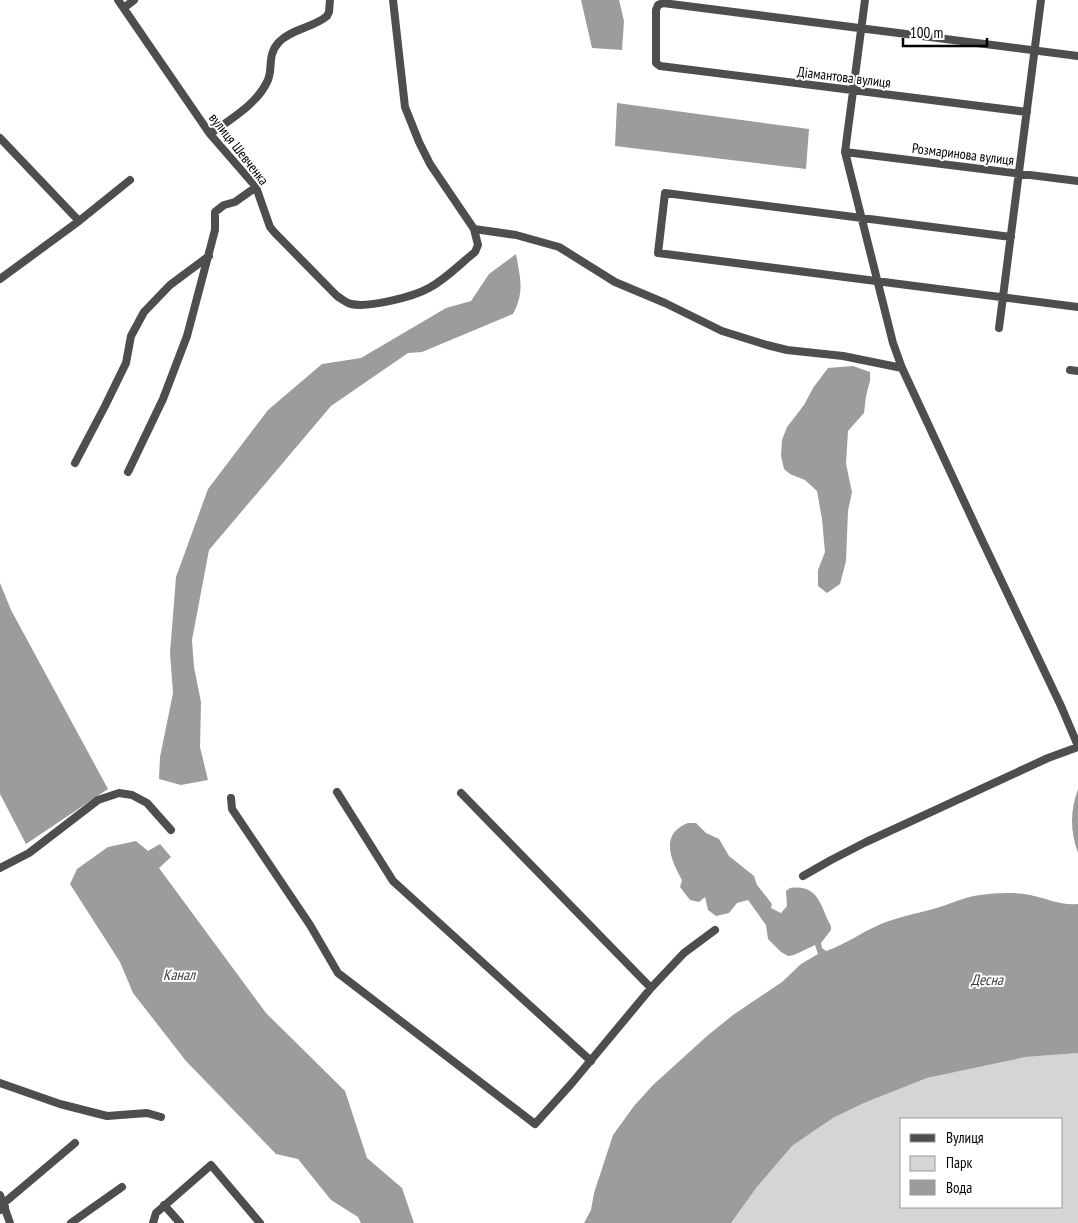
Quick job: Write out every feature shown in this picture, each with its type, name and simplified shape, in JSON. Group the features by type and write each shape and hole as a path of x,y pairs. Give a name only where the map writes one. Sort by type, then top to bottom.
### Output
{"street":[{"name":"вулиця Шевченка","path":"118,0 125,7 210,134 256,188 270,226 275,233 337,296 348,304 371,305 429,288 475,252 478,245 474,229"},
{"path":"125,7 134,0"},
{"path":"210,134 250,104 260,93 269,79 270,62 279,42 327,16 330,0"},
{"path":"392,0 405,107 430,164 474,229 516,235 559,247 615,282 665,302 722,331 787,350 844,356 902,368"},
{"path":"803,876 866,842 1048,758 1078,747 1061,706 902,368 893,343 846,152 865,0"},
{"path":"999,328 1041,0"},
{"name":"Діамантова вулиця","path":"861,28 663,3 658,5 656,10 656,62 658,65 1026,112"},
{"path":"861,28 1078,56"},
{"path":"0,138 78,221"},
{"name":"Розмаринова вулиця","path":"846,152 1078,181"},
{"path":"0,279 130,180"},
{"path":"128,472 163,400 187,336 215,230 215,212 256,188"},
{"path":"1011,237 665,194 658,253 1078,307"},
{"path":"75,462 126,363 131,336 144,312 170,285 209,256"},
{"path":"338,792 394,881 591,1060"},
{"path":"0,868 29,853 98,800 120,793 132,794 147,803 171,830"},
{"path":"461,793 651,988"},
{"path":"231,798 232,809 310,925 338,973 535,1124 651,988 684,953 715,930"},
{"path":"0,1083 60,1104 107,1116 147,1113 161,1117"},
{"path":"3,1207 75,1143"},
{"path":"153,1223 156,1213 211,1164 260,1223"},
{"path":"71,1223 122,1187"},
{"path":"0,1195 10,1223"},
{"path":"164,1205 180,1223"}],"green space":[{"path":"1078,1053 1078,1223 731,1223 757,1187 792,1146 833,1118 864,1103 927,1078 1026,1057"}],"water":[{"path":"581,0 619,0 624,21 622,50 592,48"},
{"path":"617,103 809,129 806,169 615,146"},
{"path":"516,254 520,277 520,291 513,314 422,352 408,353 331,406 209,550 192,640 194,667 201,702 200,747 208,780 181,785 159,779 160,757 173,693 170,653 176,577 208,489 268,410 322,364 361,358 446,308 471,301 489,274"},
{"path":"853,366 870,372 870,381 864,413 848,431 846,464 852,492 848,511 846,561 840,584 827,593 818,586 818,570 825,552 817,491 805,480 790,474 784,469 781,456 782,440 787,427 828,368"},
{"path":"0,583 11,610 108,789 26,844 0,794"},
{"path":"1078,789 1078,853 1072,821"},
{"name":"Десна","path":"688,823 696,823 706,833 719,839 729,856 754,876 757,885 772,904 771,908 781,913 787,906 786,891 790,888 800,888 813,893 818,898 831,926 831,930 821,943 822,948 826,951 874,927 900,917 974,896 1018,893 1060,903 1078,904 1078,1053 1026,1057 927,1078 864,1103 833,1118 792,1146 757,1187 731,1223 584,1223 591,1210 594,1193 613,1135 634,1106 653,1085 707,1036 733,1015 782,982 801,964 818,954 815,945 794,955 788,956 781,952 768,939 766,925 748,900 737,903 729,913 716,916 708,910 705,897 699,902 690,900 680,887 682,880 671,856 670,848 673,834"},
{"name":"Канал","path":"136,841 148,851 160,844 171,857 159,868 266,1013 345,1091 367,1158 402,1188 414,1223 361,1223 358,1217 331,1200 298,1159 276,1154 186,1061 133,993 120,962 70,884 77,869 108,847"}]}
